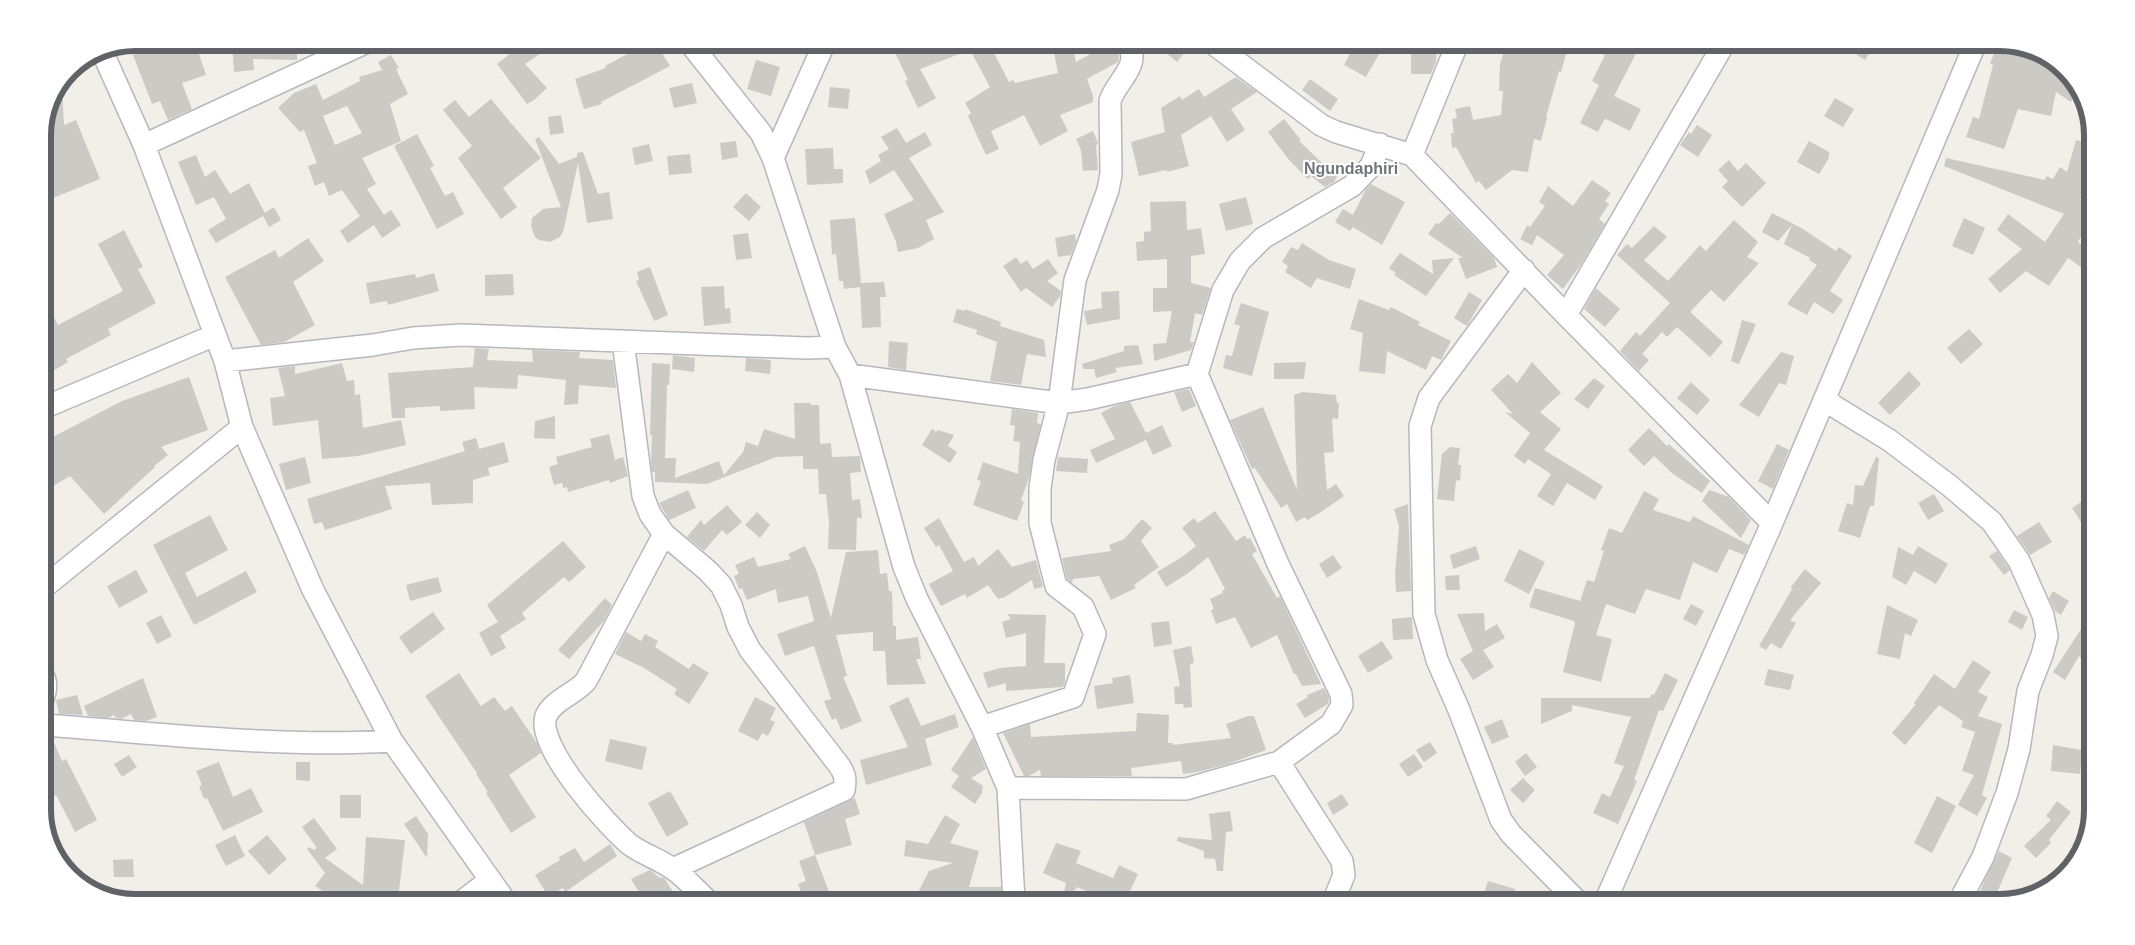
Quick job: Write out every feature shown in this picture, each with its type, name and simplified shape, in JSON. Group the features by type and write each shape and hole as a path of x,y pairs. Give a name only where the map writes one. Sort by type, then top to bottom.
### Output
{"street":[{"path":"144,145 348,51"},
{"path":"697,51 761,133 772,158 835,346 850,375 904,566 917,599 982,727 1008,788 1014,894"},
{"path":"772,158 821,51"},
{"path":"982,727 1073,697 1095,634 1083,607 1056,586 1040,523 1040,488 1044,460 1059,403 1076,280 1108,190 1111,174 1110,101 1113,91 1132,64 1133,57 1131,51"},
{"path":"1223,51 1321,125 1336,132 1412,155 1566,315 1772,524"},
{"path":"1412,155 1454,51"},
{"path":"1566,315 1720,51"},
{"path":"1609,894 1772,524 1972,51"},
{"path":"105,57 144,145 225,361 242,427 313,590 392,741 500,894"},
{"path":"1008,788 1186,789 1279,762 1331,724 1342,705 1341,694 1278,564 1197,374 1223,290 1240,261 1263,238 1352,186 1371,166 1380,144"},
{"path":"1524,270 1429,398 1424,412 1420,426 1424,614 1437,660 1459,710 1502,820 1511,834 1570,894"},
{"path":"51,405 215,335"},
{"path":"225,361 373,345 413,338 461,335 807,348 835,346"},
{"path":"623,341 643,496 650,514 664,534 708,571 720,585 731,605 738,627 750,650 844,772 846,781 844,790 673,869"},
{"path":"850,375 1059,403 1088,399 1197,374"},
{"path":"1824,400 1889,440 1950,486 1992,522 2019,561 2043,615 2047,636 2042,656 2028,691 2019,749 2008,793 1983,857 1963,894"},
{"path":"51,582 242,427"},
{"path":"664,534 586,681 581,687 553,707 547,714 544,724 551,747 590,805 630,845 673,869 700,894"},
{"path":"51,726 272,741 365,743 392,741"},
{"path":"1279,762 1342,861 1344,874 1336,894"},
{"path":"472,894 490,880"}],"building":[{"path":"144,51 198,51 206,75 182,83 192,109 168,120 160,101 152,104 133,55"},
{"path":"233,51 304,51 297,54 297,60 253,59 254,70 234,72"},
{"path":"514,51 544,51 525,64 547,88 527,104 497,64"},
{"path":"661,51 670,66 601,102 602,104 584,109 575,79 606,68 605,66 631,52"},
{"path":"894,51 967,51 920,69 936,98 918,108 905,81 908,80"},
{"path":"971,51 999,51 994,53 1009,82 1013,80 1015,83 1058,73 1054,51 1074,51 1076,62 1096,51 1117,51 1119,57 1118,62 1087,79 1093,96 1093,102 1060,115 1068,131 1040,146 1024,115 991,131 999,149 986,155 968,116 971,113 965,103 990,87"},
{"path":"1164,51 1186,51 1177,62"},
{"path":"1351,51 1381,51 1366,77 1344,65"},
{"path":"1411,51 1437,51 1436,62 1431,74 1411,74"},
{"path":"1504,51 1567,51 1561,72 1559,71 1541,141 1534,139 1528,172 1512,170 1486,190 1479,181 1476,183 1456,147 1452,148 1451,133 1454,133 1452,119 1457,118 1455,109 1470,106 1473,120 1501,115 1503,91 1499,91 1500,64"},
{"path":"1637,51 1614,96 1641,109 1630,131 1606,119 1598,132 1580,123 1599,85 1592,81 1605,55 1599,52"},
{"path":"1851,51 1871,51 1865,60"},
{"path":"1995,51 2016,53 2032,58 2059,76 2074,97 2071,102 2056,92 2051,116 2018,109 2004,149 1966,137 1973,117 1979,119 1993,65 1990,63"},
{"path":"391,55 399,68 396,69 408,94 390,104 401,141 362,158 376,184 367,189 384,215 391,210 401,225 382,238 374,225 348,243 340,231 360,216 342,190 329,196 324,182 315,186 308,166 317,163 304,130 300,132 278,108 294,93 316,84 323,100 360,81 359,77 382,70 378,62","holes":["347,106 362,133 335,145 323,116"]},
{"path":"756,60 780,67 771,96 747,89"},
{"path":"1236,77 1257,92 1231,109 1245,130 1227,142 1211,116 1181,135 1189,166 1167,172 1167,170 1139,176 1131,142 1165,132 1161,108 1180,96 1182,100 1199,89 1204,97"},
{"path":"1310,79 1338,99 1330,111 1302,90"},
{"path":"692,83 697,103 674,108 669,88"},
{"path":"830,87 850,89 848,109 828,107"},
{"path":"62,94 64,125 76,120 100,179 51,199 51,130 54,114"},
{"path":"1835,98 1854,109 1843,127 1824,116"},
{"path":"491,99 510,122 509,124 511,123 541,158 503,188 517,207 501,219 458,158 472,146 443,110 455,100 469,117"},
{"path":"561,115 564,133 550,135 548,117"},
{"path":"1284,119 1301,140 1299,141 1337,177 1334,182 1325,187 1311,176 1308,179 1289,160 1268,132"},
{"path":"1697,125 1712,135 1698,157 1680,145 1689,132 1691,134"},
{"path":"897,128 906,143 925,132 932,145 909,158 944,212 926,220 934,239 918,248 898,252 896,242 884,214 914,200 894,170 870,184 865,171 881,161 878,155 889,149 881,137"},
{"path":"1093,131 1098,143 1096,146 1098,170 1083,171 1081,150 1076,139"},
{"path":"417,134 434,166 430,168 445,196 453,192 464,214 437,229 394,146"},
{"path":"539,137 559,164 577,157 577,153 583,152 598,194 609,192 613,219 587,223 578,163 563,232 560,237 550,242 539,240 535,237 531,226 532,218 543,209 561,207 535,139"},
{"path":"2076,140 2084,142 2084,193 2080,200 2084,202 2084,231 2078,242 2084,247 2084,265 2082,268 2068,258 2049,286 2026,271 2000,293 1988,279 2022,249 1997,230 2008,214 2045,242 2064,214 1944,166 1946,158 2045,180 2046,176 2053,179 2060,167 2067,172"},
{"path":"736,141 738,157 722,160 720,143"},
{"path":"1809,141 1829,152 1829,158 1819,174 1797,162"},
{"path":"649,144 653,161 635,165 632,148"},
{"path":"833,148 834,169 843,169 843,183 807,185 805,149"},
{"path":"690,154 692,173 669,175 667,156"},
{"path":"196,155 205,177 215,170 230,194 249,183 265,213 274,207 281,220 269,227 263,216 216,243 208,230 226,219 214,197 196,205 178,162"},
{"path":"1729,160 1738,171 1746,163 1766,183 1742,207 1722,187 1728,181 1718,170"},
{"path":"1592,180 1611,193 1605,201 1609,204 1599,219 1605,224 1582,263 1563,289 1547,275 1564,255 1537,235 1532,245 1520,239 1527,225 1530,227 1545,206 1539,202 1548,186 1573,206"},
{"path":"1371,184 1405,202 1382,245 1353,227 1350,231 1335,222 1343,209 1353,215 1366,189"},
{"path":"746,193 761,207 749,221 733,207"},
{"path":"1246,197 1253,224 1226,231 1219,204"},
{"path":"1186,201 1187,230 1201,228 1205,254 1191,256 1191,283 1211,288 1202,315 1195,313 1190,342 1194,342 1191,350 1154,361 1153,344 1166,343 1172,311 1153,312 1153,288 1167,288 1167,259 1137,261 1136,242 1144,241 1144,232 1151,231 1150,202"},
{"path":"1450,213 1494,258 1497,267 1466,279 1458,258 1463,258 1428,234 1436,223 1439,224"},
{"path":"1772,213 1803,229 1836,251 1839,247 1852,256 1830,291 1843,300 1833,314 1814,302 1807,315 1787,304 1817,265 1809,260 1810,258 1784,244 1792,225 1778,241 1762,232"},
{"path":"855,218 861,283 884,282 886,297 880,297 881,327 862,328 860,287 844,289 843,281 839,281 836,254 832,255 830,220"},
{"path":"1964,218 1985,228 1973,255 1952,246"},
{"path":"1734,220 1758,242 1747,257 1759,263 1724,302 1711,290 1690,312 1723,342 1710,357 1677,327 1667,337 1662,332 1642,354 1649,360 1639,371 1620,351 1636,332 1640,336 1670,303 1617,255 1627,244 1632,248 1654,226 1667,237 1644,260 1668,281 1700,245 1706,251"},
{"path":"124,230 143,267 138,269 156,303 108,329 111,335 66,359 68,362 51,372 51,312 58,325 123,291 98,244"},
{"path":"748,233 752,258 736,260 733,235"},
{"path":"1075,234 1076,241 1071,255 1058,257 1055,238"},
{"path":"308,238 324,261 293,282 315,325 284,342 261,345 225,277 275,250 279,258"},
{"path":"1302,243 1329,260 1356,269 1350,289 1317,278 1311,288 1285,272 1288,266 1282,262 1291,247 1298,250"},
{"path":"1400,253 1433,274 1432,260 1454,258 1426,296 1394,275 1396,273 1389,268"},
{"path":"1016,257 1021,264 1027,260 1033,269 1048,259 1058,273 1047,281 1061,291 1060,296 1052,307 1026,288 1021,292 1003,266"},
{"path":"650,267 668,315 654,321 636,281 639,280 637,272"},
{"path":"434,273 439,291 388,305 387,301 370,304 366,283 415,274 416,278"},
{"path":"513,274 514,295 485,296 485,275"},
{"path":"724,286 725,309 730,308 731,323 704,326 701,287"},
{"path":"1596,288 1620,309 1605,327 1584,309"},
{"path":"1119,291 1120,319 1087,325 1084,311 1102,308 1101,292"},
{"path":"1469,292 1482,300 1467,326 1454,318"},
{"path":"1359,299 1389,310 1391,307 1420,322 1418,325 1451,341 1441,360 1432,356 1426,370 1387,351 1385,374 1359,371 1363,333 1350,329"},
{"path":"1241,303 1269,312 1252,376 1223,368 1226,355 1232,356 1240,326 1234,324"},
{"path":"957,309 965,311 965,309 1001,322 1000,326 1044,340 1046,357 1027,354 1021,385 990,381 997,342 976,334 977,330 953,322"},
{"path":"1742,320 1756,324 1739,364 1731,361"},
{"path":"1969,329 1983,344 1961,364 1947,348"},
{"path":"889,341 908,343 906,370 888,367"},
{"path":"1138,345 1143,364 1115,368 1117,372 1096,378 1094,369 1083,369 1082,364 1124,351 1124,346"},
{"path":"475,348 489,349 487,360 533,362 532,350 580,352 579,358 613,360 616,388 579,385 578,404 564,405 566,380 518,375 517,389 474,387 475,409 440,411 440,406 405,408 405,418 392,418 388,373 473,367"},
{"path":"1781,352 1794,356 1786,385 1779,383 1759,417 1739,405"},
{"path":"673,355 695,358 694,372 672,369"},
{"path":"746,358 771,360 770,374 745,371"},
{"path":"1306,362 1304,379 1274,379 1274,363"},
{"path":"1532,362 1561,393 1540,412 1561,429 1544,450 1603,486 1595,500 1567,483 1553,506 1537,496 1551,474 1528,459 1525,464 1514,456 1530,433 1505,412 1513,414 1491,390 1508,374 1517,383"},
{"path":"342,363 347,381 354,380 355,395 360,394 363,428 401,420 406,445 358,456 322,459 318,420 273,426 270,398 285,396 278,368 295,366 295,374"},
{"path":"652,363 670,364 669,385 667,385 665,458 676,458 675,478 719,461 724,475 743,452 746,442 758,446 764,429 795,439 794,403 819,405 820,444 831,443 832,457 860,456 861,472 850,473 852,500 860,499 862,518 857,518 856,550 828,549 829,522 826,494 819,494 818,469 803,469 803,456 776,457 707,484 655,482 655,472 652,472 651,461 652,435 650,435"},
{"path":"1909,371 1921,384 1890,415 1878,403"},
{"path":"189,377 208,430 161,447 168,455 104,514 70,476 51,487 51,438 122,401"},
{"path":"1594,378 1605,386 1588,409 1574,399"},
{"path":"1691,382 1710,400 1697,415 1677,398"},
{"path":"1189,389 1196,406 1182,412 1174,392"},
{"path":"1302,392 1336,395 1337,403 1339,403 1338,419 1332,418 1334,452 1324,453 1327,490 1336,484 1344,496 1307,520 1305,517 1296,522 1287,504 1281,508 1255,468 1252,469 1230,420 1263,407 1297,490 1294,395"},
{"path":"1130,402 1146,433 1162,425 1172,446 1153,455 1146,440 1096,463 1090,450 1115,439 1101,413 1114,406"},
{"path":"1012,409 1038,413 1037,423 1041,424 1029,478 1021,500 1024,502 1017,521 973,505 981,481 977,480 983,462 1018,474 1020,442 1013,441 1015,426 1010,425"},
{"path":"555,416 555,439 534,438 535,421"},
{"path":"1649,428 1667,446 1669,444 1710,481 1702,493 1673,474 1654,456 1644,466 1628,450"},
{"path":"932,429 936,432 938,430 954,435 948,446 957,452 950,463 922,445"},
{"path":"609,434 615,460 623,457 628,476 610,483 609,480 568,492 567,487 563,488 562,483 554,485 549,467 558,464 556,457 592,447 590,439"},
{"path":"476,438 479,449 504,442 509,462 488,468 490,475 473,480 473,503 432,505 430,483 385,486 392,509 325,530 322,522 314,524 307,499 465,451 462,442"},
{"path":"1777,444 1789,450 1773,489 1758,481"},
{"path":"1450,447 1460,448 1458,465 1461,465 1460,481 1456,480 1454,501 1437,499 1442,454"},
{"path":"305,457 311,483 286,490 279,464"},
{"path":"1058,457 1088,459 1087,473 1056,471"},
{"path":"1876,457 1879,458 1874,506 1870,506 1860,538 1838,531 1847,503 1853,505 1855,485 1863,486"},
{"path":"688,490 696,508 669,520 659,503"},
{"path":"1709,490 1729,497 1751,520 1741,538 1702,501"},
{"path":"1644,491 1659,499 1653,510 1690,522 1693,516 1749,545 1744,555 1729,549 1717,573 1693,562 1680,600 1646,589 1635,614 1606,604 1596,635 1612,639 1601,682 1563,672 1575,623 1574,621 1529,607 1535,588 1580,601 1587,580 1594,582 1604,551 1601,550 1609,528 1622,533"},
{"path":"1934,494 1944,511 1928,520 1918,503"},
{"path":"2084,500 2084,520 2081,522 2072,508"},
{"path":"1408,504 1411,591 1396,592 1395,574 1399,526 1394,509"},
{"path":"727,505 742,522 727,535 722,530 704,551 687,537 701,520 704,525"},
{"path":"1215,511 1236,541 1245,535 1247,539 1250,538 1257,551 1252,554 1277,598 1280,596 1321,684 1302,686 1296,674 1294,674 1277,635 1251,648 1235,617 1216,624 1211,610 1214,609 1210,599 1223,593 1222,591 1225,589 1208,557 1187,574 1166,587 1157,572 1196,546 1182,528 1194,518 1198,523"},
{"path":"757,512 770,525 760,538 745,525"},
{"path":"210,515 228,550 185,573 197,597 246,571 257,592 194,625 153,545"},
{"path":"939,518 964,562 974,557 978,566 998,549 1012,567 1036,560 1043,587 1034,589 1032,580 1005,597 998,599 988,585 967,598 965,594 941,606 929,584 953,571 939,545 936,547 924,528"},
{"path":"1142,519 1152,528 1141,541 1159,567 1134,585 1136,588 1111,600 1099,576 1073,579 1072,583 1067,579 1062,558 1111,551 1109,545 1124,539"},
{"path":"2039,522 2052,542 2030,555 2017,536"},
{"path":"563,541 586,567 569,582 564,577 522,613 526,619 500,636 506,648 491,656 479,633 498,622 487,605"},
{"path":"805,546 817,572 831,618 846,552 878,550 880,574 887,573 889,591 892,591 893,626 896,626 896,640 918,637 921,659 916,659 926,684 887,685 885,651 873,651 873,632 836,635 847,676 843,677 862,721 841,730 836,718 832,720 824,701 831,699 814,646 785,656 777,634 814,621 808,596 778,603 776,589 747,600 742,588 739,589 734,576 739,574 735,565 754,557 758,567 791,559 788,554"},
{"path":"1476,546 1480,559 1453,569 1450,555"},
{"path":"1918,546 1948,564 1936,584 1914,571 1906,585 1892,577 1898,547 1913,555"},
{"path":"1519,549 1545,562 1529,594 1504,581"},
{"path":"1997,551 2010,570 2004,575 1989,556"},
{"path":"1333,555 1342,568 1327,578 1319,564"},
{"path":"1805,569 1821,583 1790,620 1796,623 1781,649 1771,643 1766,650 1759,646 1792,589 1791,587"},
{"path":"136,570 148,592 119,608 107,586"},
{"path":"1459,575 1460,590 1446,590 1445,576"},
{"path":"438,577 442,592 410,601 406,585"},
{"path":"2053,591 2069,601 2061,615 2055,611 2049,598"},
{"path":"605,598 612,605 604,621 569,659 558,650"},
{"path":"1691,604 1704,611 1696,626 1683,619"},
{"path":"1887,605 1918,620 1911,636 1905,633 1900,659 1877,654"},
{"path":"2014,610 2028,617 2022,630 2008,622"},
{"path":"433,612 445,629 411,654 399,637"},
{"path":"1484,613 1485,631 1497,624 1505,638 1483,650 1494,667 1473,680 1460,659 1473,651 1457,614"},
{"path":"1007,614 1046,615 1044,663 1065,663 1065,682 1063,687 1006,691 1006,683 988,688 983,673 1000,668 1026,666 1026,633 1006,638 1002,622 1011,619"},
{"path":"161,615 172,636 157,644 146,623"},
{"path":"1412,617 1413,639 1393,640 1392,619"},
{"path":"1169,621 1172,644 1154,647 1151,623"},
{"path":"2084,625 2084,656 2082,659 2079,656 2065,680 2053,672"},
{"path":"626,632 641,641 645,634 658,641 655,647 689,669 693,663 709,673 689,704 674,694 677,689 644,668 615,654"},
{"path":"1382,641 1393,658 1368,673 1358,656"},
{"path":"1191,646 1194,663 1190,664 1192,707 1184,708 1183,704 1175,704 1174,687 1180,686 1173,650"},
{"path":"1973,660 1991,672 1978,692 1988,697 1978,716 2002,724 1982,795 1987,798 1977,816 1958,805 1974,775 1962,771 1975,732 1961,727 1963,721 1939,705 1905,745 1892,733 1916,704 1914,703 1934,674 1955,689"},
{"path":"1768,669 1794,675 1790,690 1764,685"},
{"path":"459,673 481,706 494,697 505,711 512,706 537,743 541,753 509,775 536,817 511,833 486,793 488,792 477,773 425,696"},
{"path":"1665,673 1678,680 1663,711 1659,710 1634,780 1637,781 1618,824 1593,813 1602,793 1610,797 1624,766 1614,763 1631,717 1572,705 1572,711 1541,724 1541,698 1650,698 1651,694 1654,695"},
{"path":"1130,675 1134,703 1097,709 1094,686 1113,683 1112,678"},
{"path":"143,678 157,717 146,721 134,720 131,714 121,719 116,718 114,715 108,718 88,716 84,706"},
{"path":"1324,688 1329,697 1328,704 1305,718 1296,704 1308,697 1307,695"},
{"path":"77,695 83,715 59,714 56,700"},
{"path":"755,697 776,708 770,720 775,722 768,736 762,733 758,741 738,731"},
{"path":"908,697 921,726 955,714 959,727 925,739 932,765 866,785 860,760 908,747 889,706"},
{"path":"1137,713 1169,715 1168,743 1173,743 1173,745 1231,738 1226,724 1248,716 1254,716 1266,750 1228,764 1183,774 1181,761 1131,768 1132,776 1041,776 1040,770 1029,776 1024,776 1003,733 1030,724 1031,737 1136,731"},
{"path":"1502,719 1509,737 1492,744 1484,727"},
{"path":"973,737 986,769 971,778 983,786 982,793 975,804 951,787 959,776 951,770"},
{"path":"51,738 62,761 66,759 97,820 75,832 56,795 51,798"},
{"path":"610,739 647,747 642,770 605,761"},
{"path":"1430,742 1437,753 1424,762 1416,750"},
{"path":"2053,745 2082,750 2080,774 2051,771"},
{"path":"1526,753 1537,767 1525,776 1515,762"},
{"path":"1414,754 1423,767 1408,777 1399,764"},
{"path":"129,755 137,767 122,777 114,764"},
{"path":"219,762 233,797 251,788 263,812 223,831 207,798 204,799 199,786 202,785 196,771"},
{"path":"296,762 310,762 310,781 296,780"},
{"path":"1523,778 1535,790 1523,803 1510,790"},
{"path":"670,791 689,824 667,837 648,803"},
{"path":"1342,794 1349,805 1333,815 1327,803"},
{"path":"340,795 361,795 361,818 340,818"},
{"path":"1937,796 1956,806 1932,853 1914,843"},
{"path":"855,798 860,814 845,819 852,845 815,855 804,822"},
{"path":"2057,801 2071,812 2049,840 2051,843 2036,858 2024,846 2051,820 2046,816"},
{"path":"1230,811 1233,831 1226,832 1223,871 1217,871 1215,859 1204,858 1204,851 1177,841 1178,837 1212,840 1209,814"},
{"path":"945,815 960,824 950,843 979,851 969,887 1001,887 1001,894 917,894 929,871 953,863 904,856 906,840 928,844"},
{"path":"416,816 428,834 427,858 404,824"},
{"path":"314,818 337,849 325,858 363,885 366,837 405,840 399,891 405,894 327,894 315,886 325,873 307,849 309,847 314,850 317,848 302,827"},
{"path":"235,835 245,856 226,866 215,845"},
{"path":"267,835 287,859 269,875 248,851"},
{"path":"1056,843 1081,851 1076,863 1113,878 1119,865 1138,874 1129,894 1094,894 1077,887 1072,894 1064,894 1066,883 1043,873"},
{"path":"610,844 617,856 565,892 563,888 552,894 547,894 535,875 560,860 559,857 575,848 584,862"},
{"path":"1999,851 2012,858 1996,894 1980,894"},
{"path":"815,855 830,894 802,894 798,884 806,881 799,861"},
{"path":"133,859 134,877 114,877 113,860"},
{"path":"650,870 660,878 665,879 674,894 640,894 631,879"},
{"path":"1488,881 1515,889 1513,894 1484,894"}],"district":[{"name":"Ngundaphiri","path":"1351,168"}]}
